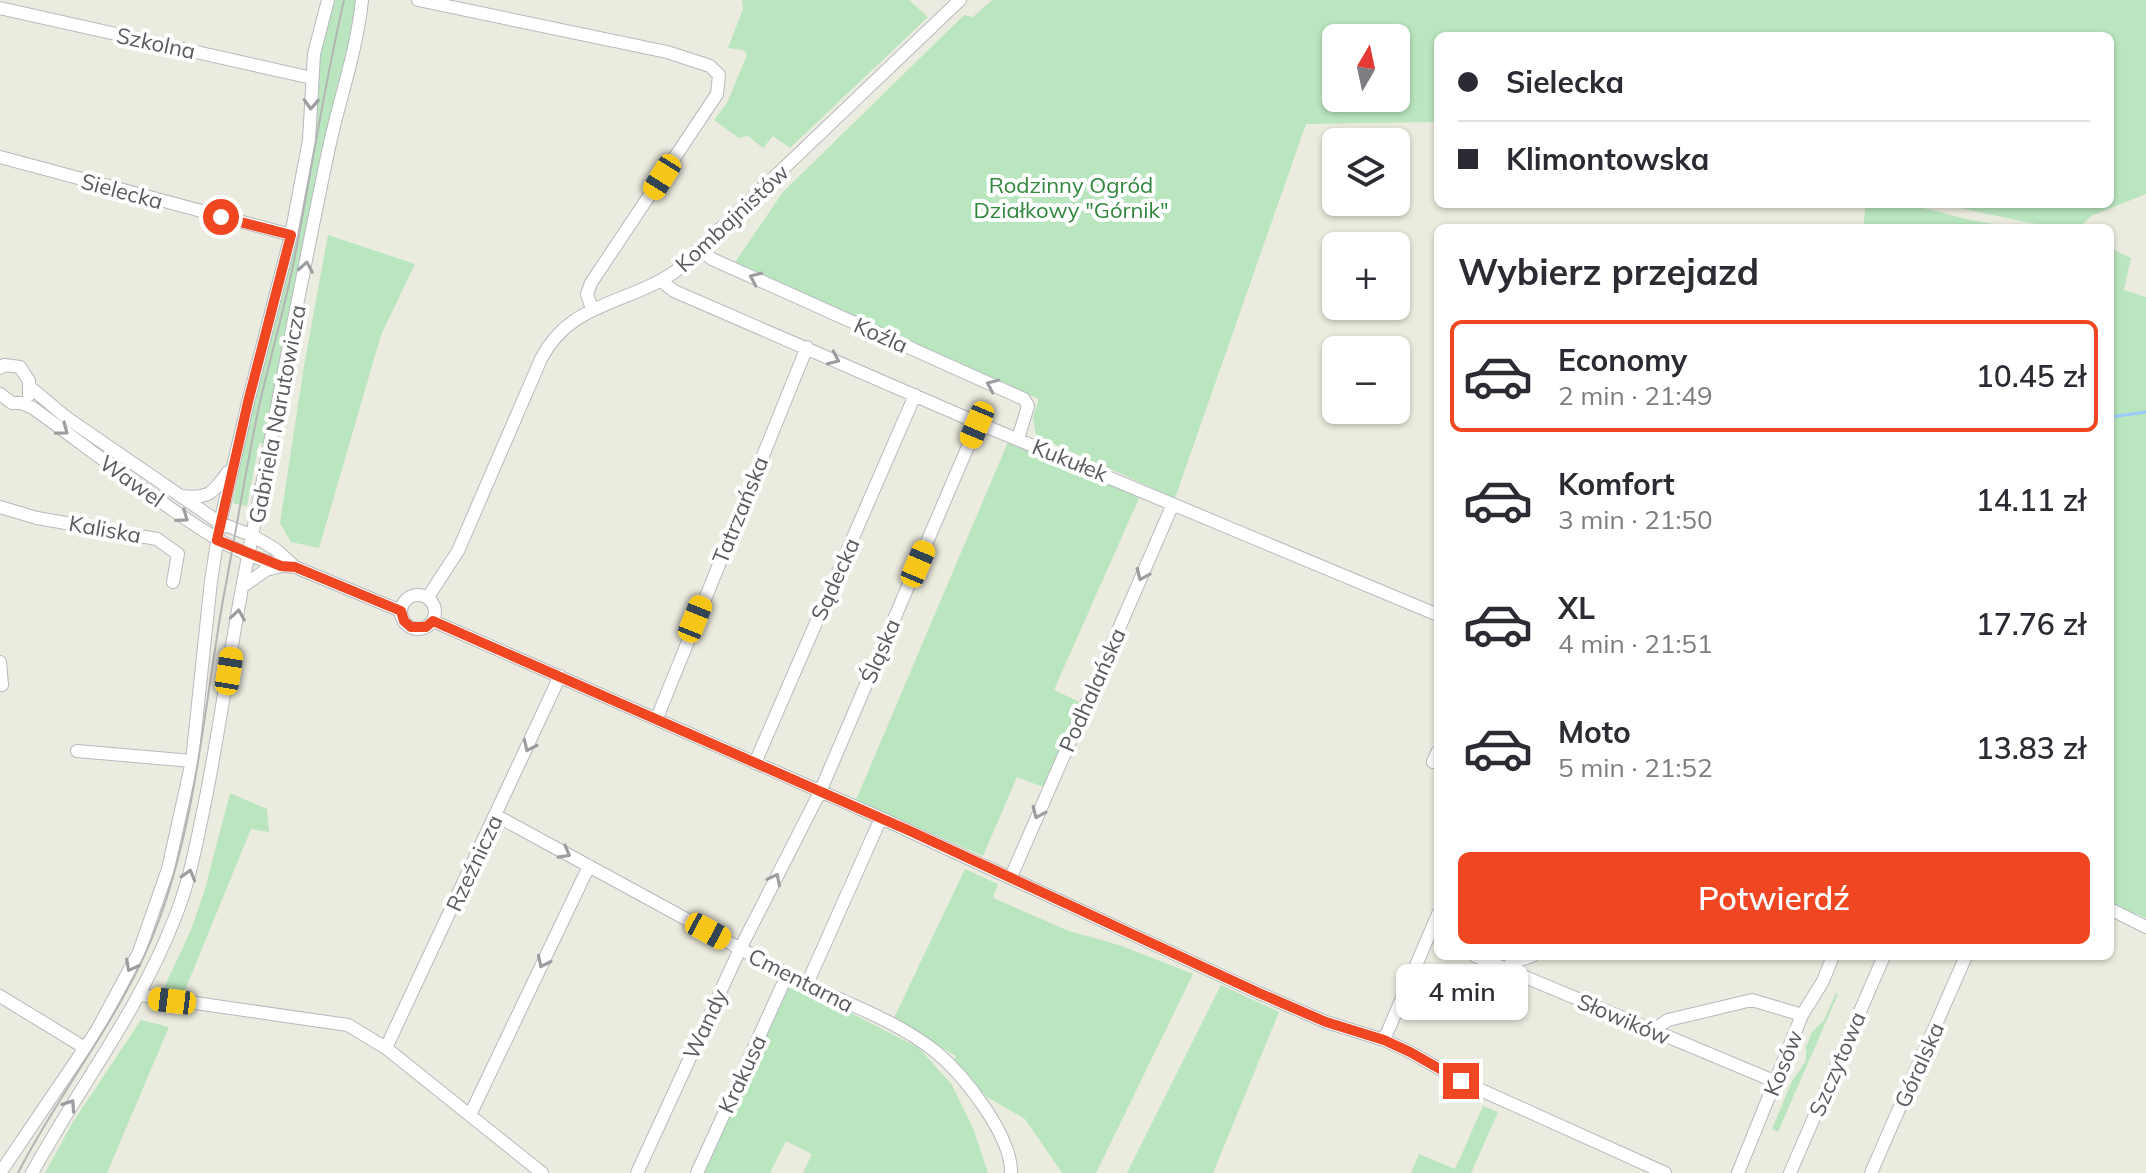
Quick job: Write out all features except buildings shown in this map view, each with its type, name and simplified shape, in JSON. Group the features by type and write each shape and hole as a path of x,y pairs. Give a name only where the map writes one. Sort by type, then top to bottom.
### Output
{"street":[{"name":"Gabriela Narutowicza","path":"0,1173 85,1048 111,1004 149,928 168,869 192,761 220,523 291,235 309,140 318,33 328,0"},
{"name":"Gabriela Narutowicza","path":"32,1173 61,1119 118,1035 140,995 165,943 190,872 328,152 355,54 362,0"},
{"path":"418,0 667,52 710,66 719,75 716,95 591,283 587,294 592,309"},
{"name":"Kombajnistów","path":"428,597 458,551 547,347 561,328 592,309 661,281 701,250 960,0"},
{"name":"Szkolna","path":"0,8 312,78"},
{"name":"Sielecka","path":"0,157 291,235"},
{"name":"Koźla","path":"701,250 712,259 1024,399 1028,406 1018,439"},
{"name":"Kukułek","path":"661,281 674,291 978,423 1434,613"},
{"name":"Tatrzańska","path":"657,718 807,347"},
{"name":"Wawel","path":"1,365 20,367 30,387 67,418 178,496 220,523 275,549 295,567"},
{"path":"2,401 21,403 29,394 30,387"},
{"name":"Sądecka","path":"755,763 915,395"},
{"name":"Wawel","path":"21,403 33,408 217,540 281,566"},
{"name":"Śląska","path":"820,792 978,423"},
{"name":"Gabriela Narutowicza","path":"178,496 197,497 211,493 233,466"},
{"name":"Podhalańska","path":"1011,877 1173,504"},
{"name":"Kaliska","path":"0,507 37,518 157,539 178,554 173,582"},
{"path":"243,586 266,570 281,566 295,567 401,611"},
{"path":"411,596 428,597 435,608 433,621 426,627 411,627 404,621 401,611 404,602 411,596"},
{"path":"433,621 881,818 1280,1003 1326,1022 1384,1040 1427,1060 1461,1081 1665,1173"},
{"path":"0,662 2,685"},
{"name":"Rzeźnicza","path":"386,1048 560,676"},
{"path":"77,751 192,761"},
{"name":"Wandy","path":"637,1173 740,949 820,792"},
{"name":"Cmentarna","path":"497,816 787,975 908,1033 937,1052 985,1108 1006,1150 1011,1173"},
{"path":"807,984 881,818"},
{"path":"470,1115 589,866"},
{"path":"2114,911 2146,927"},
{"path":"1384,1040 1433,938"},
{"name":"Słowików","path":"1484,960 1774,1081"},
{"path":"1507,970 1511,963 1520,960"},
{"name":"Kosów","path":"1738,1173 1802,1015 1823,981 1831,960"},
{"name":"Szczytowa","path":"1790,1173 1882,960"},
{"name":"Góralska","path":"1871,1173 1964,960"},
{"name":"Krakusa","path":"697,1173 787,975"},
{"path":"140,995 348,1025 386,1048 542,1173"},
{"path":"0,996 85,1048"},
{"path":"1656,1033 1659,1026 1668,1020 1745,1000 1761,1001 1802,1015"}],"green space":[{"path":"334,0 358,0 267,444 259,443 247,506 233,503 325,27"},
{"path":"742,0 909,0 928,17 790,148 773,136 763,148 748,136 739,138 714,120 727,103 747,55 743,50 728,48 743,9"},
{"name":"Rodzinny Ogród Działkowy \"Górnik\"","path":"992,0 2146,0 2146,194 2114,207 2114,32 1434,32 1434,122 1306,124 1175,498 1036,436 1033,417 1039,399 733,265 783,192 964,15 973,17"},
{"path":"1866,208 1924,208 1994,224 1864,224"},
{"name":"Rodzinny Ogród Działkowy \"Górnik\"","path":"1960,208 2111,208 2091,216 2083,224 2040,224"},
{"path":"328,235 415,264 381,335 319,548 291,542 280,523"},
{"path":"2114,250 2131,258 2124,290 2146,297 2146,918 2114,905"},
{"path":"1008,442 1069,470 1074,469 1140,496 1054,690 1080,702 1043,787 1017,777 983,856 856,800"},
{"path":"230,793 267,809 269,832 251,829 183,995 163,990 191,930 205,889"},
{"path":"965,869 998,884 993,898 1069,931 1119,945 1193,974 1096,1173 1062,1173 1025,1119 987,1097 954,1060 956,1056 893,1020"},
{"path":"789,981 919,1048 952,1085 973,1128 988,1173 803,1173 812,1154 786,1141 770,1173 700,1173"},
{"path":"1221,985 1279,1012 1213,1173 1127,1173"},
{"path":"1836,993 1778,1132 1772,1129 1792,1081 1806,1061 1806,1047 1812,1032 1824,1020"},
{"path":"141,1020 169,1027 107,1173 45,1173 73,1122"},
{"path":"1483,1106 1498,1112 1471,1173 1411,1173 1419,1154 1455,1169"}],"waterway":[{"path":"2114,416 2146,412"}],"tram line":[{"path":"18,1173 129,986 159,920 172,881 191,801 253,435 294,261 344,0"}],"route":[{"path":"221,217 291,235 248,402 217,540 281,566 295,567 401,611 407,625 416,629 426,627 433,621 531,663 1011,877 1259,993 1326,1022 1384,1040 1427,1060 1461,1081"}]}
